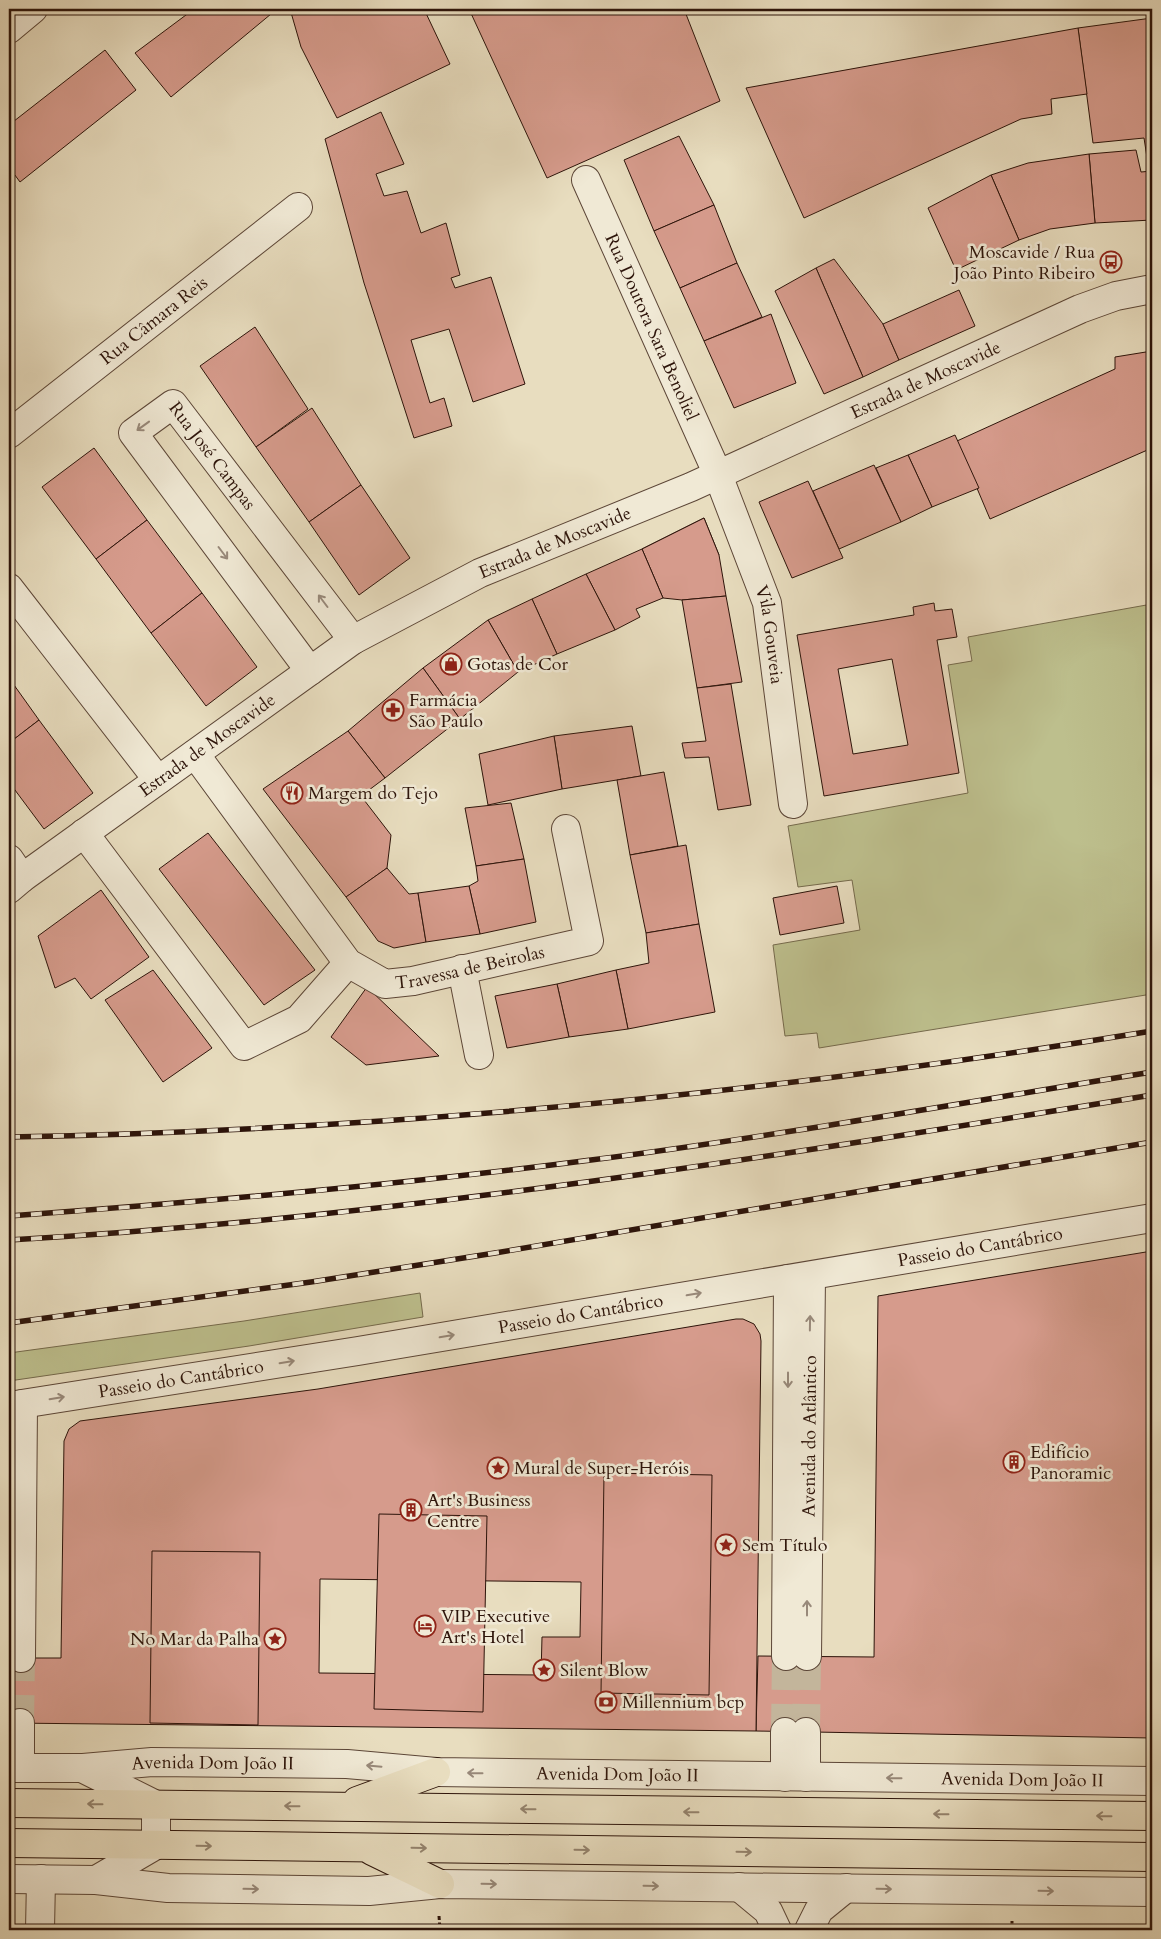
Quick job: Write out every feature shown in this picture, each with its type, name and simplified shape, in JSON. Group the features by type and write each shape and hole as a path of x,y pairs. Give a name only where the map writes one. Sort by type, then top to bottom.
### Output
{"main road":[{"path":"341,1807 436,1772"},
{"name":"Avenida Dom João II","path":"9,1803 1152,1816"},
{"path":"9,1843 1152,1857"},
{"path":"364,1847 440,1884"}],"street":[{"path":"9,29 33,9"},
{"name":"Rua Doutora Sara Benoliel","path":"586,180 718,475"},
{"name":"Rua Câmara Reis","path":"9,434 298,207"},
{"name":"Estrada de Moscavide","path":"13,875 84,833 353,640 480,573 718,475 1080,309 1116,296 1152,290"},
{"name":"Rua José Campas","path":"310,671 133,433 173,404 353,640"},
{"name":"Vila Gouveia","path":"718,475 767,603 793,804"},
{"path":"9,588 158,780"},
{"name":"Travessa de Beirolas","path":"195,754 348,963 385,984 413,981 589,941 566,829"},
{"path":"84,833 244,1046 299,1018 348,963"},
{"path":"462,969 479,1055"},
{"name":"Passeio do Cantábrico","path":"16,1405 358,1351 1152,1218"},
{"name":"Avenida do Atlântico","path":"797,1656 800,1277"},
{"path":"16,1405 21,1658"},
{"path":"14,1768 20,1723"},
{"path":"795,1777 796,1732"},
{"name":"Avenida Dom João II","path":"14,1768 83,1768 152,1762 347,1764 436,1772 1152,1781"},
{"name":"Avenida Dom João II","path":"83,1768 156,1805"},
{"path":"96,1880 156,1845 156,1805"},
{"path":"9,1879 96,1880 168,1888 197,1889 369,1891 440,1884 1152,1892"},
{"path":"40,1930 41,1879"},
{"path":"739,1888 768,1911 777,1930"},
{"path":"809,1930 819,1910 846,1888"}],"green space":[{"path":"1152,604 1152,994 819,1048 817,1033 785,1036 773,945 860,930 852,880 798,887 788,826 968,793 948,665 972,661 968,637"},
{"path":"420,1293 423,1317 249,1346 9,1381 9,1353 244,1321"}],"building":[{"path":"194,9 277,9 171,97 135,53"},
{"path":"290,9 424,9 450,64 337,118 301,47"},
{"path":"469,9 684,9 720,101 547,178"},
{"path":"1152,18 1152,164 1148,164 1144,138 1093,143 1078,28"},
{"path":"1078,28 1087,94 1051,99 1052,114 1021,119 804,218 746,88"},
{"path":"105,50 136,90 20,182 9,167 9,125"},
{"path":"381,112 404,164 376,174 384,196 407,191 421,233 446,223 460,275 451,278 455,288 491,277 525,384 473,402 449,329 411,340 430,403 444,398 452,426 414,438 364,283 325,139"},
{"path":"679,136 714,205 654,231 624,160"},
{"path":"1136,150 1141,172 1152,171 1152,220 1095,223 1089,154"},
{"path":"1089,154 1095,223 1050,229 1019,240 991,175 1028,163"},
{"path":"991,175 1019,240 956,270 928,208"},
{"path":"714,205 737,263 680,288 654,231"},
{"path":"834,259 883,324 899,360 863,377 816,268"},
{"path":"737,263 762,317 704,341 680,288"},
{"path":"816,268 863,377 824,394 775,291"},
{"path":"959,290 975,326 899,360 883,324"},
{"path":"771,314 796,383 734,408 704,341"},
{"path":"255,327 308,409 256,447 200,366"},
{"path":"1152,351 1152,448 990,519 957,441 1115,369 1115,357"},
{"path":"312,408 361,485 309,522 256,447"},
{"path":"955,435 979,488 932,507 908,455"},
{"path":"94,448 147,520 96,559 42,487"},
{"path":"908,455 932,507 901,522 876,468"},
{"path":"874,465 901,522 839,549 813,491"},
{"path":"808,481 843,558 792,578 759,502"},
{"path":"361,485 410,558 359,595 309,522"},
{"path":"704,518 719,555 659,588 642,549"},
{"path":"704,518 719,555 726,596 682,600 663,598 642,549"},
{"path":"147,520 202,593 151,633 96,559"},
{"path":"642,549 663,598 636,609 640,617 615,630 586,574"},
{"path":"586,574 615,630 557,654 532,599"},
{"path":"202,593 257,667 206,706 151,633"},
{"path":"726,596 742,682 697,688 682,600"},
{"path":"532,599 557,654 518,672 488,620"},
{"path":"934,603 935,611 952,609 957,637 937,640 959,773 824,796 797,635 914,615 913,607","holes":["892,659 908,745 853,754 838,669"]},
{"path":"488,620 518,672 460,719 423,668"},
{"path":"423,668 460,719 385,778 348,731"},
{"path":"9,678 39,720 9,743"},
{"path":"731,684 751,805 718,810 709,757 685,758 682,743 706,741 697,688"},
{"path":"39,720 93,793 44,829 9,782 9,743"},
{"path":"632,726 641,776 562,789 554,736"},
{"path":"348,731 385,778 361,796 391,835 387,868 346,897 263,789"},
{"path":"554,736 562,789 488,805 479,754"},
{"path":"664,772 678,846 630,855 617,780"},
{"path":"511,803 524,859 476,866 465,808"},
{"path":"208,833 315,970 264,1005 159,869"},
{"path":"686,845 699,924 646,933 630,855"},
{"path":"524,859 536,922 480,934 469,886 478,881 476,866"},
{"path":"387,868 409,894 418,893 426,942 394,948 378,941 346,897"},
{"path":"469,886 480,934 426,942 418,893"},
{"path":"837,886 844,923 780,935 773,898"},
{"path":"101,890 149,957 91,999 75,978 55,988 38,936"},
{"path":"699,924 715,1012 628,1029 616,970 649,963 646,933"},
{"path":"153,970 212,1048 163,1082 105,1000"},
{"path":"616,970 628,1029 569,1037 557,984"},
{"path":"557,984 569,1037 507,1048 495,996"},
{"path":"367,987 439,1056 366,1065 331,1037"},
{"name":"Edifício Panoramic","path":"1152,1251 1152,1738 756,1731 758,1656 874,1657 878,1296"},
{"name":"Art's Business Centre","path":"736,1319 743,1319 754,1324 760,1334 761,1341 756,1731 9,1723 9,1658 61,1658 64,1441 69,1429 80,1421 318,1389","holes":["320,1579 581,1582 580,1637 542,1637 541,1675 319,1673"]},
{"path":"604,1473 712,1475 709,1695 601,1693"},
{"path":"379,1514 487,1516 483,1712 374,1709"},
{"path":"152,1551 260,1552 258,1725 150,1723"}],"tunnel":[{"path":"785,1732 786,1656"},
{"path":"806,1732 807,1656"},
{"path":"20,1723 21,1658"}],"railway":[{"path":"9,1137 296,1126 582,1105 868,1073 1152,1031"},
{"path":"9,1216 300,1192 591,1160 802,1130 1152,1072"},
{"path":"9,1240 297,1217 440,1201 867,1141 1152,1095"},
{"path":"9,1323 311,1282 495,1253 1152,1142"}],"place":[{"name":"Moscavide / Rua João Pinto Ribeiro","path":"1111,262"},
{"name":"Gotas de Cor","path":"451,664"},
{"name":"Farmácia São Paulo","path":"393,710"},
{"name":"Margem do Tejo","path":"292,793"},
{"name":"Edifício Panoramic","path":"1014,1462"},
{"name":"Mural de Super-Heróis","path":"498,1468"},
{"name":"Art's Business Centre","path":"411,1510"},
{"name":"Sem Título","path":"726,1545"},
{"name":"VIP Executive Art's Hotel","path":"425,1626"},
{"name":"No Mar da Palha","path":"275,1639"},
{"name":"Silent Blow","path":"544,1670"},
{"name":"Millennium bcp","path":"606,1702"}]}
